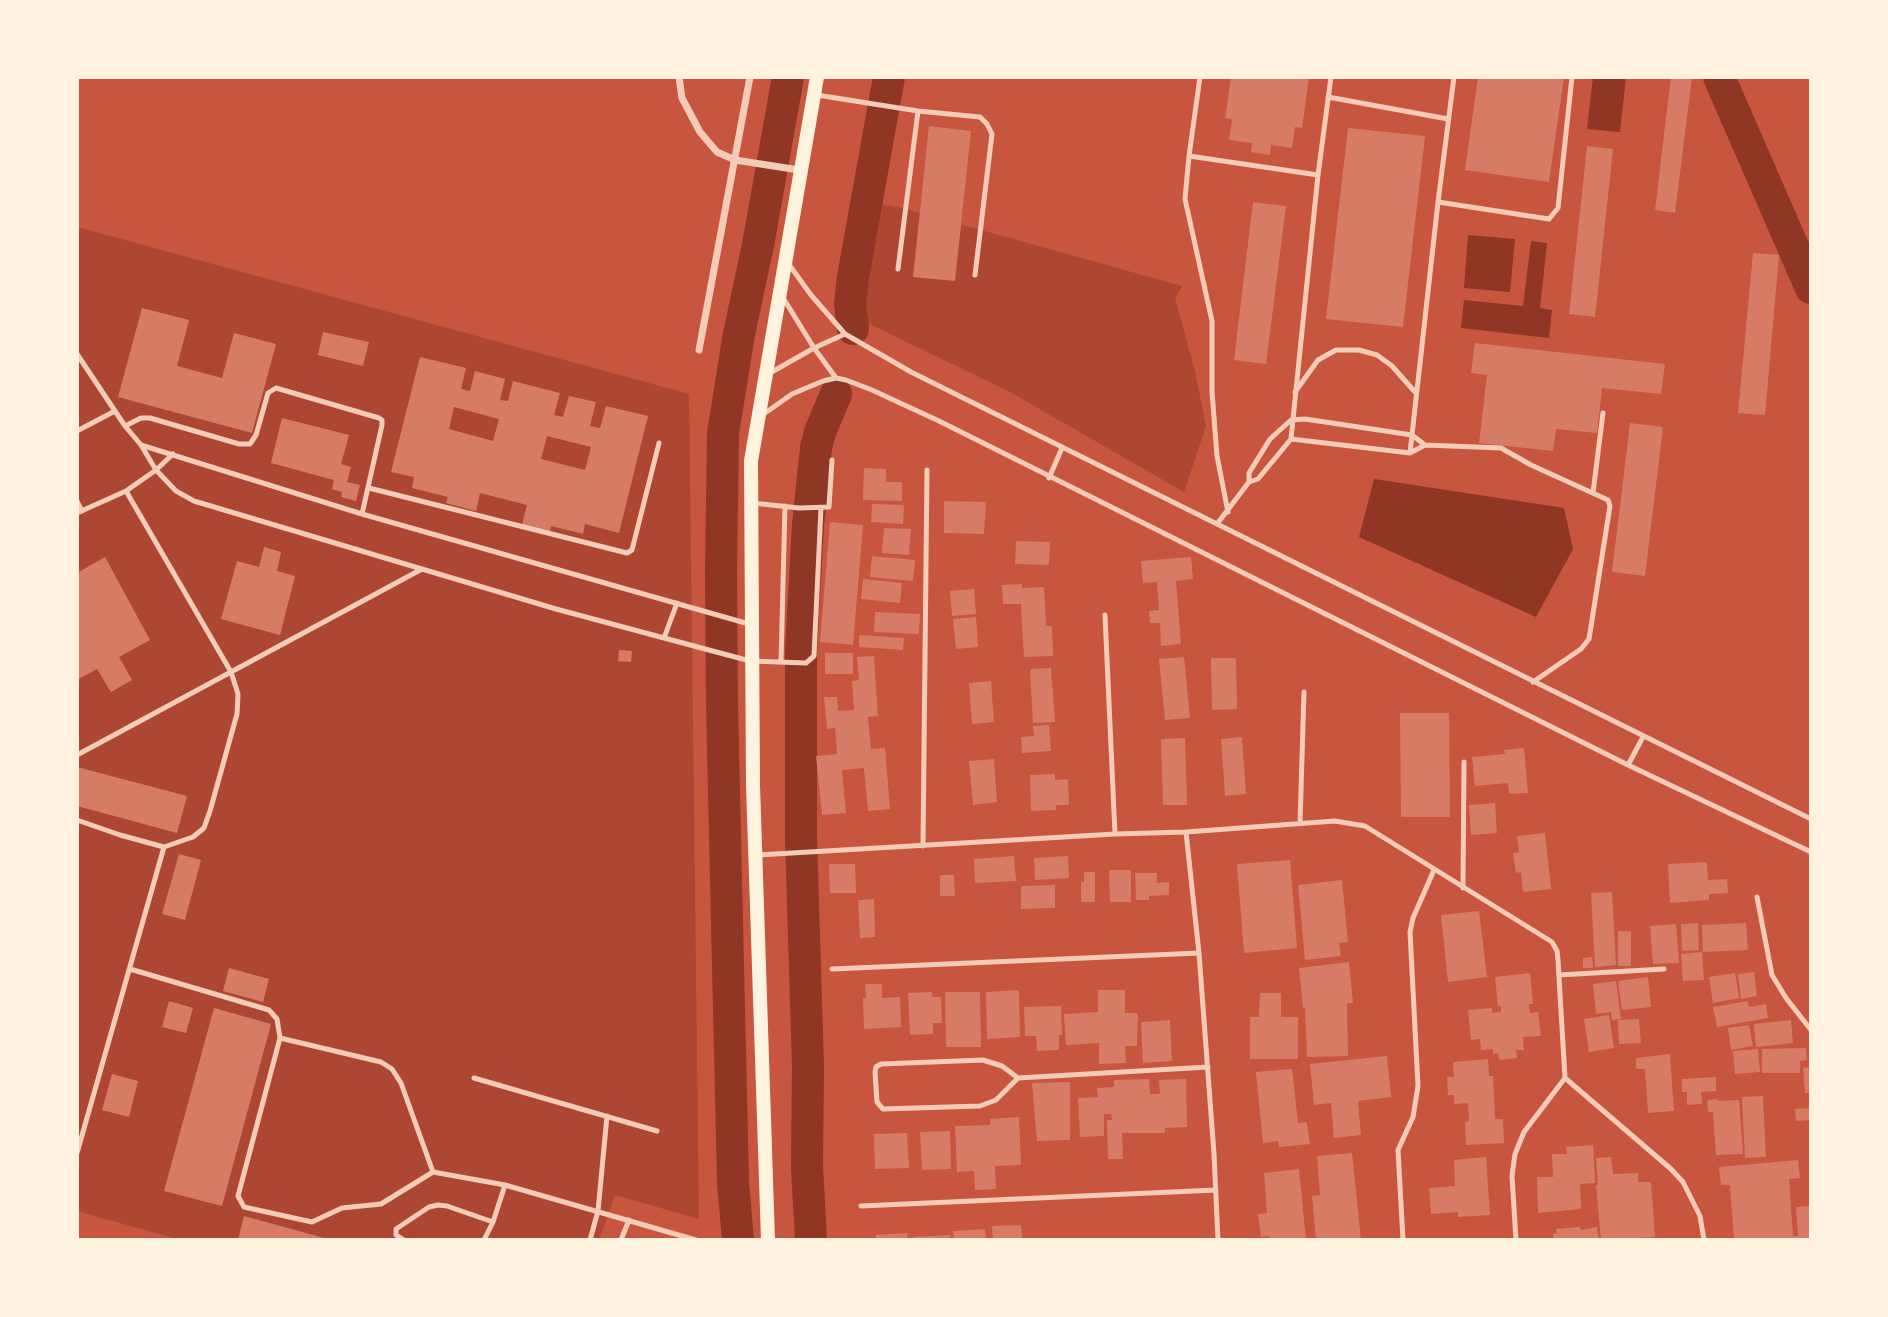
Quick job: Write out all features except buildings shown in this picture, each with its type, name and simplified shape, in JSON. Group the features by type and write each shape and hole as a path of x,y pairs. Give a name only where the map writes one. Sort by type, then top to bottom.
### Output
{"main road":[{"path":"768,1240 747,661 751,461 784,258 792,169 817,77"}],"street":[{"path":"680,77 682,98 700,132 717,152 735,160 792,169"},
{"path":"699,350 750,77"}],"lane":[{"path":"1199,77 1185,199 1212,321 1212,392 1226,514"},
{"path":"1249,482 1258,479 1291,439 1318,175 1331,77"},
{"path":"1410,453 1415,392 1454,77"},
{"path":"1438,202 1549,219 1558,208 1572,77"},
{"path":"814,94 918,111 980,117 987,124 992,134 975,275"},
{"path":"1328,97 1448,119"},
{"path":"898,269 918,111"},
{"path":"1189,156 1318,175"},
{"path":"784,258 811,295 845,334 911,372 1811,819"},
{"path":"779,291 836,378"},
{"path":"764,377 814,348 845,334"},
{"path":"1294,394 1318,360 1336,350 1359,350 1377,355 1392,366 1415,392"},
{"path":"77,354 156,470 176,491 194,500 556,609 747,661 806,663 814,656 819,508"},
{"path":"757,419 792,394 823,381 836,378 863,387 939,421 1048,478 1628,765 1811,852"},
{"path":"125,426 141,418 150,418 239,444 250,444 256,435 268,393 276,388 382,420 362,514"},
{"path":"77,431 115,411"},
{"path":"1593,493 1603,413"},
{"path":"1220,525 1249,482 1249,473 1270,439 1291,420 1305,419 1412,435 1425,445"},
{"path":"1291,439 1410,453 1425,445 1501,448 1531,465 1608,500 1610,506 1589,639 1581,649 1533,682"},
{"path":"369,488 627,553 632,550 659,443"},
{"path":"141,446 362,514 748,623"},
{"path":"1048,478 1062,447"},
{"path":"77,501 80,512 125,491 156,470 173,454"},
{"path":"750,503 799,508 829,507 832,460"},
{"path":"923,846 927,470"},
{"path":"77,820 164,847 192,837 204,828 237,714 238,694 231,672 125,491"},
{"path":"781,662 785,506"},
{"path":"77,755 422,569"},
{"path":"664,638 677,603"},
{"path":"1105,615 1115,834"},
{"path":"1300,822 1304,692"},
{"path":"1628,765 1643,737"},
{"path":"1463,888 1464,762"},
{"path":"755,855 1186,832 1300,822 1335,821 1365,826 1552,942 1557,951 1564,1079 1524,1132 1515,1154 1511,1176 1516,1240"},
{"path":"1186,832 1208,1067 1218,1240"},
{"path":"77,1153 164,847"},
{"path":"1403,1240 1398,1150 1413,1116 1418,1086 1410,932 1413,918 1434,870"},
{"path":"1757,897 1772,975 1811,1030"},
{"path":"832,969 1199,953"},
{"path":"130,969 269,1010 277,1019 280,1038 238,1196 241,1205 312,1222 342,1208 381,1204 433,1172 505,1185 696,1240"},
{"path":"1559,975 1664,969"},
{"path":"280,1038 381,1062 392,1069 401,1083 433,1172"},
{"path":"1018,1078 996,1100 979,1106 883,1109 877,1102 875,1072 876,1067 881,1065 983,1060 1002,1066 1018,1078 1208,1067"},
{"path":"474,1078 657,1131"},
{"path":"1564,1079 1684,1182 1700,1216 1704,1240"},
{"path":"590,1240 598,1211 607,1116"},
{"path":"484,1240 505,1185"},
{"path":"862,1206 1216,1190"},
{"path":"404,1240 396,1235 396,1229 429,1207 438,1205 493,1222"},
{"path":"621,1240 629,1220"}],"shaded area":[{"path":"1593,77 1626,77 1620,132 1587,129"},
{"path":"874,203 902,208 1182,286 1175,298 1195,371 1206,426 1184,492 1010,392 855,317"},
{"path":"77,227 689,394 699,1219 615,1195 599,1240 181,1240 77,1211"},
{"path":"1468,235 1515,239 1510,292 1464,288"},
{"path":"1531,241 1547,243 1540,308 1552,310 1549,338 1461,328 1464,300 1523,306"},
{"path":"1374,479 1564,508 1573,549 1536,617 1359,537"}],"waterway":[{"path":"738,1240 733,1182 722,705 723,433 788,77"},
{"path":"853,329 850,304 853,277 889,77"},
{"path":"1719,77 1811,288"},
{"path":"811,1240 807,1167 808,1066 801,839 801,652 808,525 816,448 836,394"}]}
